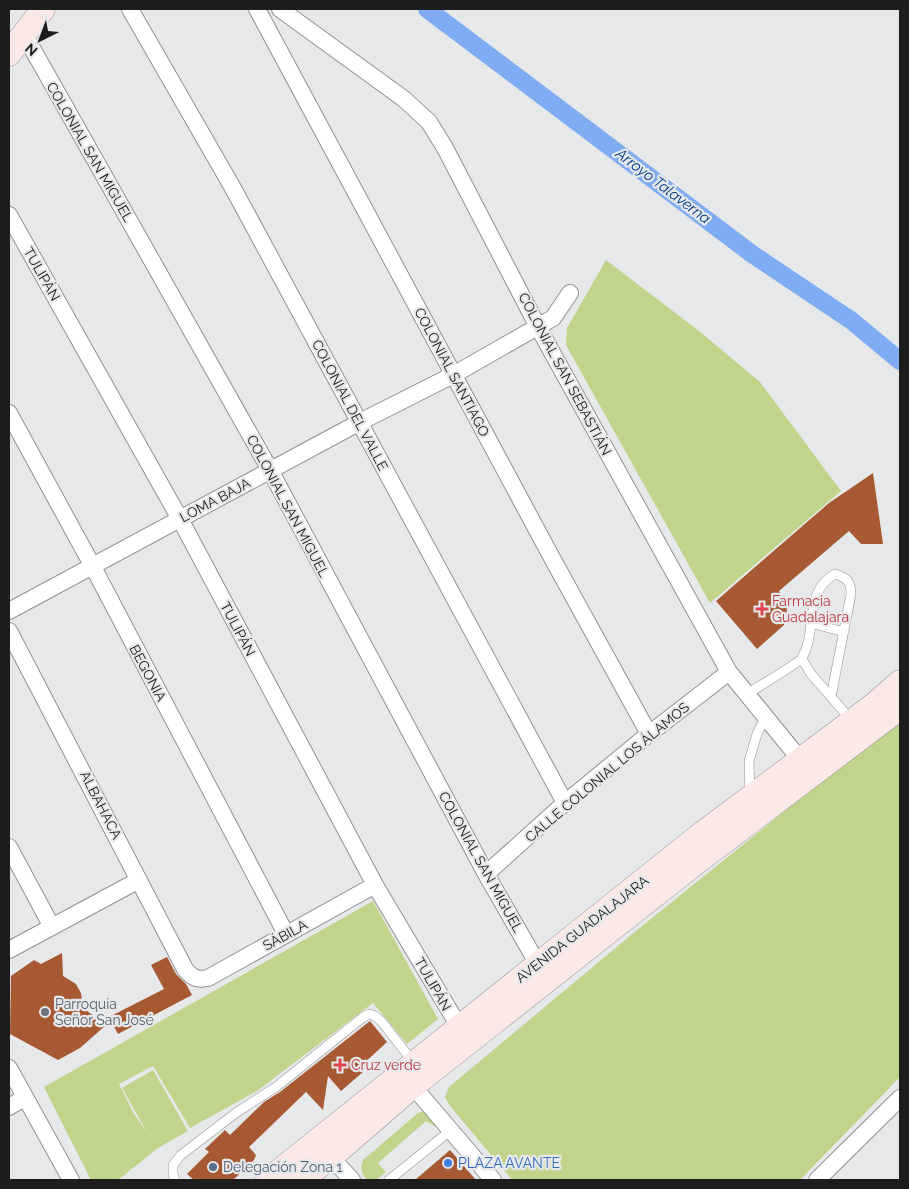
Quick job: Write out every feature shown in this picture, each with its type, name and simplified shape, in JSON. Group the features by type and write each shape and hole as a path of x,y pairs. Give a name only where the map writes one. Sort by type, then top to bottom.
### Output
{"main road":[{"path":"9,54 43,9"},
{"name":"AVENIDA GUADALAJARA","path":"542,973 693,865 807,767 852,721 900,682"},
{"name":"AVENIDA GUADALAJARA","path":"298,1176 410,1074 542,973 750,798 807,767 900,708"},
{"name":"AVENIDA GUADALAJARA","path":"298,1176 331,1157 410,1074"}],"street":[{"name":"COLONIAL DEL VALLE","path":"130,9 234,190 565,803"},
{"name":"COLONIAL SANTIAGO","path":"257,9 453,375 649,734"},
{"name":"COLONIAL SAN SEBASTIÁN","path":"280,9 404,99 429,122 445,148 538,327 729,672 807,767"},
{"name":"COLONIAL SAN MIGUEL","path":"24,34 270,470 486,874 542,973"},
{"name":"TULIPÁN","path":"9,215 180,519 375,885 463,1035"},
{"name":"LOMA BAJA","path":"9,611 360,422 453,375 538,327 553,318 570,293"},
{"name":"BEGONIA","path":"9,413 92,565 286,934"},
{"name":"ALBAHACA","path":"9,631 185,969 194,978"},
{"name":"CALLE COLONIAL LOS ÁLAMOS","path":"486,874 565,803 729,672"},
{"path":"9,847 52,927"},
{"path":"9,950 139,880"},
{"name":"SÁBILA","path":"194,978 199,980 208,978 375,885"},
{"path":"9,1068 71,1180"},
{"path":"410,1074 450,1130 493,1180"},
{"path":"9,1107 24,1098"},
{"path":"822,1178 900,1099"},
{"path":"331,1157 352,1180"}],"lane":[{"path":"747,694 802,659 818,590 826,579 835,574 846,577 851,584 851,594 831,697"},
{"path":"811,623 844,632"},
{"path":"802,659 811,674 852,721"},
{"path":"750,798 749,761 757,734 766,716"},
{"path":"175,1180 172,1174 173,1165 181,1154 237,1112 276,1088 369,1014 382,1022 410,1074"},
{"path":"390,1180 450,1130"}],"green space":[{"path":"606,260 699,331 760,382 841,491 710,603 566,345 567,328"},
{"path":"900,718 900,1077 800,1180 512,1180 450,1106 445,1097 449,1087 631,935"},
{"path":"373,901 438,1019 407,1044 373,1003 257,1091 190,1128 153,1066 119,1084 134,1114 147,1132 122,1088 153,1070 188,1131 158,1148 118,1180 91,1180 44,1087"},
{"path":"428,1112 439,1122 436,1127 426,1121 378,1163 386,1172 376,1180 367,1180 362,1170 363,1160 418,1113"}],"building":[{"path":"873,473 883,544 861,544 849,531 779,591 788,604 784,625 757,649 716,601 829,503"},
{"path":"62,953 63,976 76,984 81,993 83,1008 106,1025 80,1048 58,1060 10,1034 11,976 34,960 41,964"},
{"path":"167,957 176,974 186,984 192,995 118,1034 109,1017 164,989 151,965"},
{"path":"370,1021 387,1042 361,1066 363,1072 341,1091 328,1076 323,1110 306,1092 249,1147 256,1155 254,1160 233,1180 194,1180 187,1174 209,1152 205,1149 225,1130 230,1135 264,1102 280,1092"},
{"name":"PLAZA AVANTE","path":"450,1150 476,1180 415,1180"}],"waterway":[{"name":"Arroyo Talaverna","path":"427,9 752,254 852,321 900,361"}],"place":[{"name":"Farmacia Guadalajara","path":"762,609"},
{"name":"Parroquia Señor San José","path":"45,1012"},
{"name":"Cruz verde","path":"340,1065"},
{"name":"PLAZA AVANTE","path":"448,1163"},
{"name":"Delegación Zona 1","path":"213,1167"}]}
